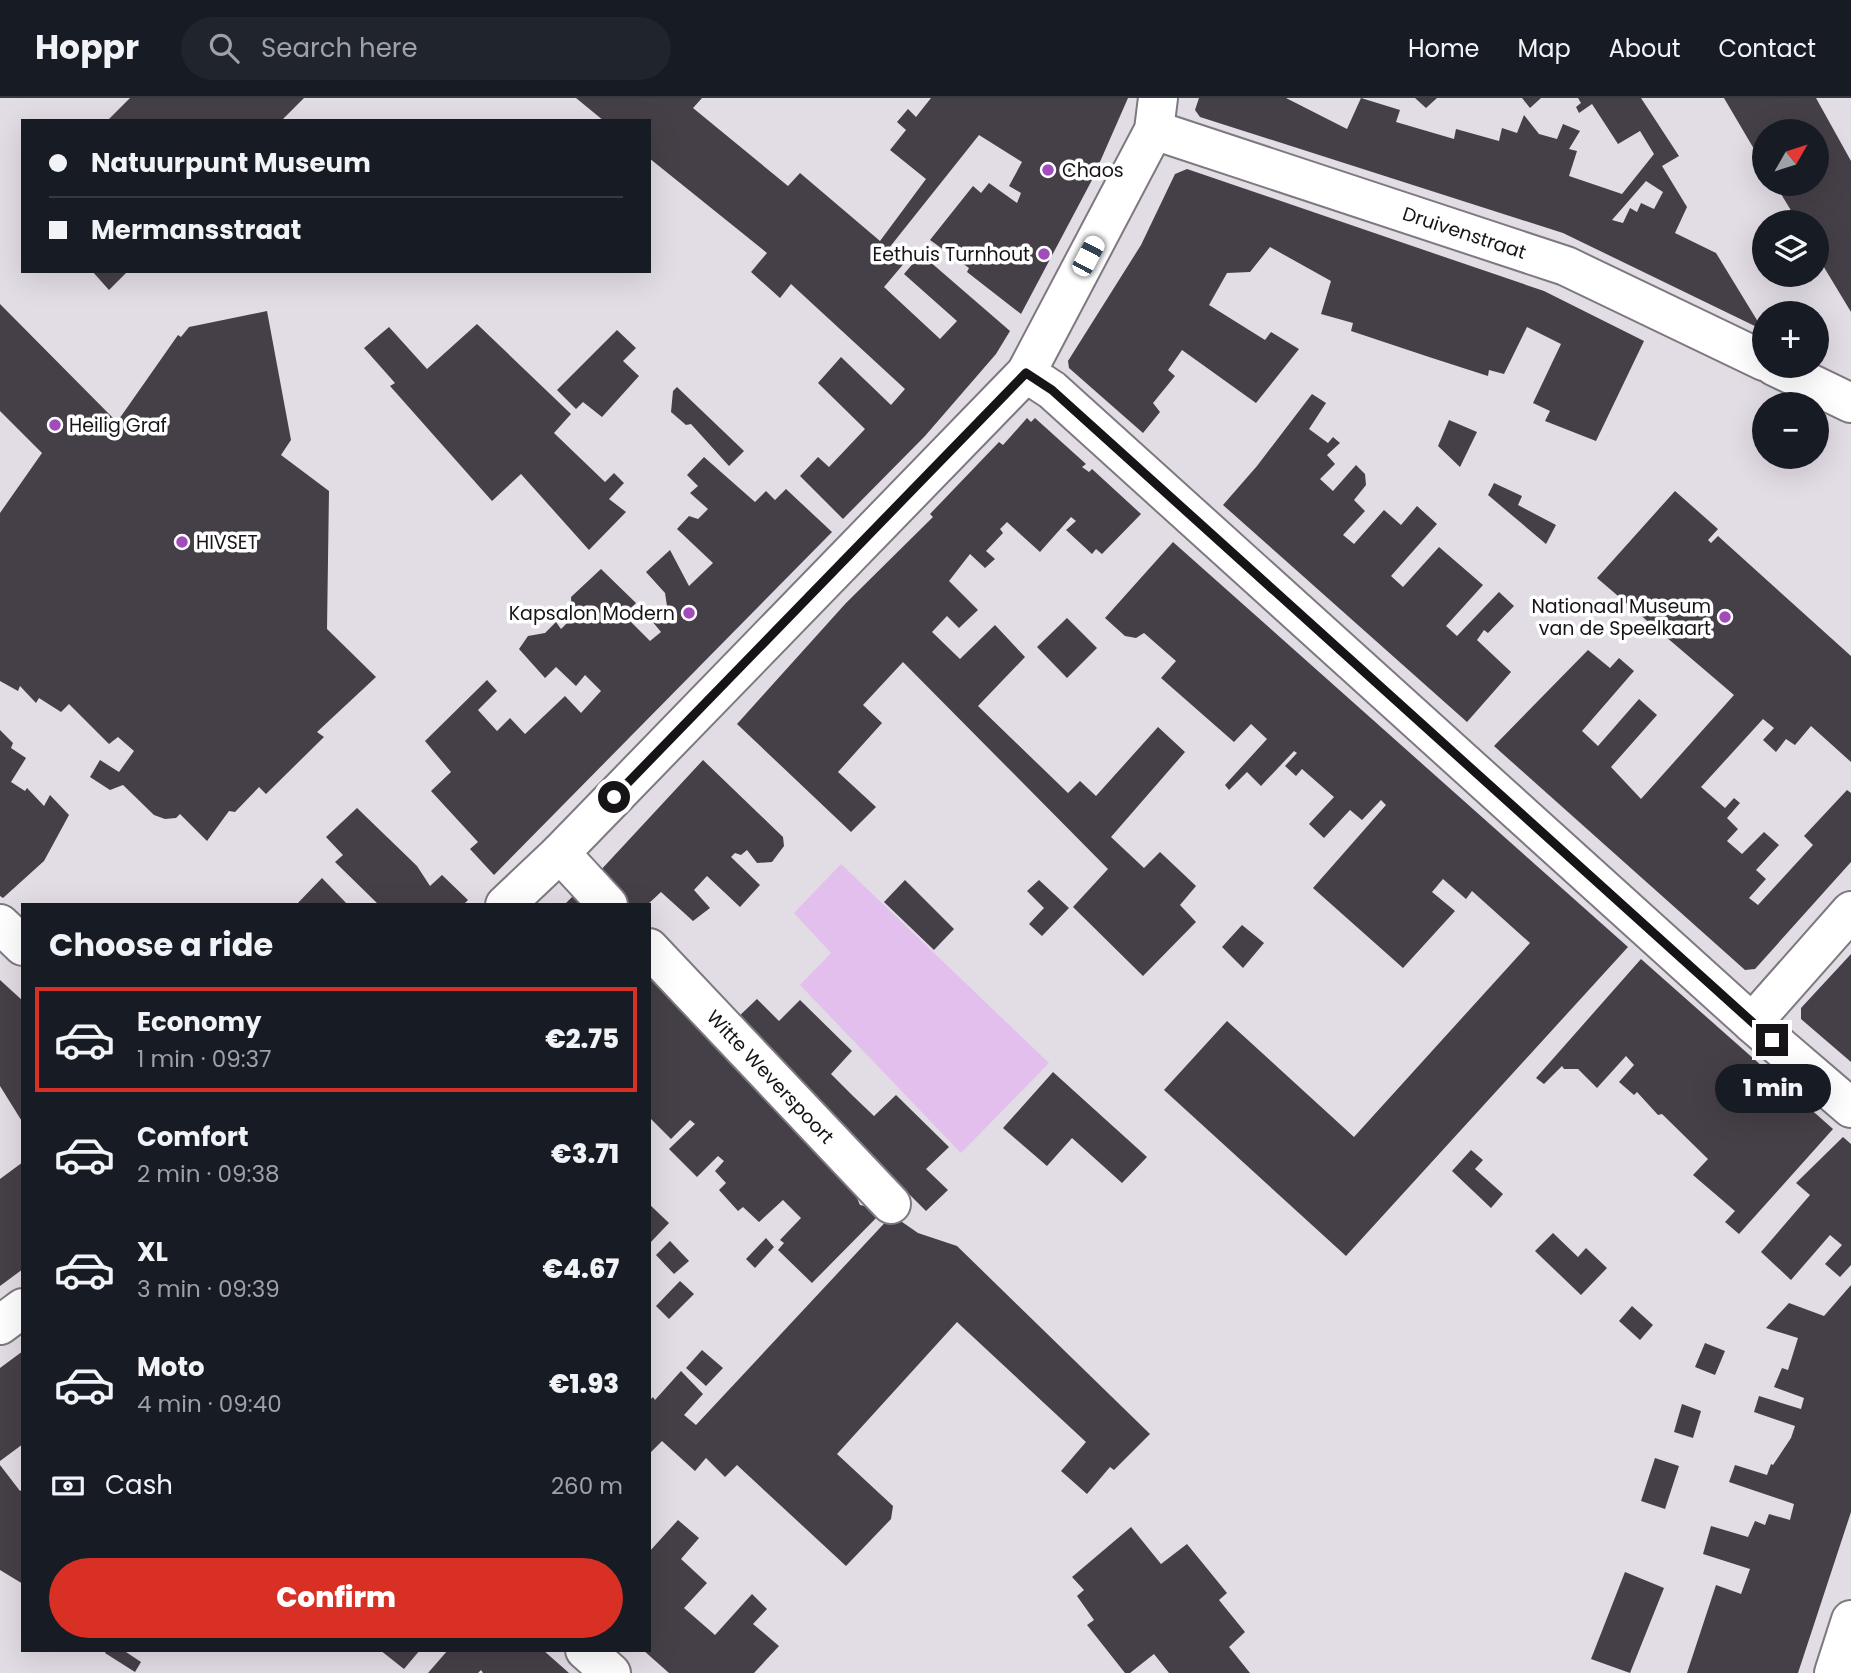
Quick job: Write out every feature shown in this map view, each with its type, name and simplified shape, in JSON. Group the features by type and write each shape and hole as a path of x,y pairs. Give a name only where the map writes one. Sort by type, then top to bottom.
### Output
{"street":[{"name":"Druivenstraat","path":"1156,114 1566,266 1752,355"},
{"path":"507,903 560,853 1026,373 1156,114"},
{"path":"1026,373 1052,390 1752,1023 1851,1108"},
{"path":"1799,378 1851,403"},
{"path":"560,853 606,903"},
{"path":"1752,1023 1851,911"},
{"path":"0,924 21,944"},
{"name":"Witte Weverspoort","path":"651,950 891,1204"},
{"path":"0,1325 21,1309"},
{"path":"1834,1673 1851,1620"},
{"path":"587,1652 611,1673"}],"shaded area":[{"path":"841,864 1049,1063 961,1153 800,985 831,953 794,913"}],"building":[{"path":"130,98 304,98 283,119 109,119"},
{"path":"576,98 702,98 693,108 788,186 800,173 880,241 926,179 890,150 906,130 897,122 908,109 916,117 931,98 1128,98 1092,180 1021,314 967,272 969,268 930,240 973,186 981,193 989,183 1017,203 1021,193 1009,186 1022,162 979,135 889,248 906,261 884,287 940,339 957,321 904,274 921,254 1010,331 996,354 925,436 843,519 800,476 818,457 829,467 865,429 818,383 841,357 891,405 905,389 791,284 780,298 751,272 767,253 651,160 651,119 602,119"},
{"path":"1199,98 1286,98 1347,129 1361,98 1400,110 1396,122 1454,139 1456,129 1499,141 1502,128 1517,133 1524,115 1539,134 1557,139 1563,124 1580,131 1569,149 1577,151 1569,176 1622,194 1654,154 1640,131 1618,144 1592,104 1579,113 1576,107 1581,103 1578,98 1641,98 1679,156 1662,166 1687,207 1675,233 1716,253 1752,312 1752,325 1563,233 1200,117 1195,110","holes":["1646,181 1663,192 1654,209 1641,203 1637,212 1630,208 1623,223 1612,220"]},
{"path":"1415,98 1437,98 1426,108"},
{"path":"1522,98 1541,98 1530,108"},
{"path":"1724,98 1816,98 1828,119 1752,119 1752,146"},
{"path":"1829,121 1851,161 1851,312 1829,276 1829,210 1791,210 1782,196 1829,196"},
{"path":"1187,169 1544,291 1644,341 1596,441 1545,421 1550,411 1533,403 1561,344 1527,327 1504,374 1489,370 1488,376 1351,331 1353,323 1321,314 1331,281 1270,247 1250,272 1227,273 1209,305 1265,340 1271,332 1299,349 1256,403 1182,350 1168,370 1175,376 1153,403 1160,412 1143,433 1069,368 1068,361 1141,245 1175,174"},
{"path":"94,273 126,273 109,290"},
{"name":"HIVSET","path":"0,304 117,422 178,335 181,337 189,327 267,311 291,440 281,455 329,491 327,629 376,677 317,732 324,737 266,794 259,787 235,812 229,811 207,841 180,814 176,818 165,819 154,815 123,785 110,790 90,777 100,760 119,772 134,751 118,737 109,744 69,704 61,712 39,698 36,703 20,686 18,691 0,681 0,513 42,453 0,411"},
{"path":"477,324 571,414 554,433 605,482 614,473 624,483 609,499 626,512 589,550 521,474 492,501 390,386 395,383 364,348 389,327 427,369"},
{"path":"617,330 636,348 623,361 639,376 602,417 583,402 576,409 557,390"},
{"path":"677,387 744,451 729,466 691,424 686,425 671,412 673,391"},
{"path":"1312,394 1326,403 1309,429 1328,443 1333,437 1340,443 1327,455 1335,464 1320,479 1333,491 1356,465 1365,474 1366,485 1354,500 1365,511 1343,535 1354,544 1384,510 1401,525 1417,506 1437,524 1391,576 1403,587 1439,547 1483,585 1446,626 1457,636 1499,592 1514,606 1488,633 1484,630 1477,640 1511,672 1467,722 1223,505 1257,466"},
{"path":"1027,418 1031,422 1035,418 1086,464 1082,467 1089,472 1092,469 1141,514 1102,554 1096,549 1092,554 1066,530 1076,521 1071,517 1040,552 1007,522 1000,529 1003,533 986,551 995,559 985,568 970,554 949,581 978,610 959,628 947,616 932,632 960,659 995,625 1025,657 978,706 1068,793 1080,781 1096,796 1158,727 1185,752 1111,837 1144,868 1160,852 1196,886 1180,905 1196,922 1143,976 1073,907 1108,869 903,662 863,705 882,723 838,772 876,807 851,832 737,724 846,603 933,517 930,514 999,442 1003,445"},
{"path":"1449,420 1477,432 1460,467 1438,446"},
{"path":"704,457 755,502 766,491 775,500 786,489 832,532 494,875 470,849 478,842 431,791 451,772 425,741 487,680 497,691 478,710 497,731 510,718 525,734 565,696 581,713 601,691 585,675 576,686 556,667 545,678 519,649 528,636 545,633 556,622 561,629 572,618 571,597 601,569 636,603 624,615 650,641 661,632 652,621 667,606 665,593 646,572 670,550 689,586 713,563 677,529 689,516 698,519 708,509 690,493 698,486 687,475"},
{"path":"1494,483 1522,496 1518,505 1556,525 1546,544 1488,495"},
{"path":"1675,491 1718,529 1708,540 1711,543 1718,536 1851,656 1851,762 1811,726 1795,745 1786,739 1776,752 1763,740 1774,728 1763,719 1701,787 1725,808 1734,798 1740,803 1727,818 1738,829 1727,841 1742,854 1764,832 1779,845 1756,870 1766,879 1749,898 1758,905 1813,845 1804,836 1847,790 1851,793 1851,862 1755,969 1745,970 1494,746 1588,650 1610,668 1619,658 1634,671 1582,731 1598,746 1639,699 1657,715 1611,767 1641,799 1734,695 1597,578"},
{"path":"1173,542 1628,947 1346,1256 1164,1090 1227,1021 1354,1137 1530,943 1472,891 1466,899 1443,879 1432,892 1455,911 1403,968 1313,888 1386,805 1381,800 1362,820 1350,810 1324,838 1309,824 1334,797 1302,769 1296,776 1285,766 1297,753 1294,751 1261,786 1247,772 1229,790 1225,785 1267,739 1251,724 1234,742 1161,678 1176,661 1144,633 1136,638 1125,636 1105,618"},
{"path":"1067,618 1097,648 1067,678 1037,647"},
{"path":"0,730 13,743 11,748 26,758 11,782 25,791 27,788 44,806 50,795 69,815 44,861 3,898 0,896"},
{"path":"703,760 783,837 784,846 772,862 757,863 747,850 741,855 735,853 731,857 760,885 740,907 707,876 694,890 710,908 693,921 661,892 649,903 629,903 599,872"},
{"path":"357,808 417,866 430,886 442,875 468,900 465,903 377,903 335,862 343,855 326,837"},
{"path":"322,878 346,903 298,903"},
{"path":"905,880 954,929 934,950 884,902"},
{"path":"1039,880 1069,908 1042,936 1029,924 1044,908 1027,891"},
{"path":"580,889 593,903 566,903"},
{"path":"1242,925 1264,943 1243,968 1222,947"},
{"path":"1851,954 1851,1062 1801,1019 1801,1008"},
{"path":"1641,959 1833,1129 1739,1234 1725,1222 1735,1211 1693,1175 1708,1159 1662,1114 1658,1115 1637,1092 1634,1095 1619,1082 1634,1065 1626,1056 1597,1088 1578,1069 1564,1069 1562,1066 1544,1084 1536,1078"},
{"path":"651,969 848,1177 860,1205 865,1206 871,1201 883,1211 812,1283 778,1250 784,1243 780,1240 801,1218 783,1200 759,1222 743,1207 738,1211 719,1190 726,1183 715,1171 724,1161 718,1156 697,1177 669,1149 695,1124 690,1120 671,1139 651,1119"},
{"path":"0,980 21,999 21,1120 0,1086"},
{"path":"757,999 779,1021 800,1000 852,1051 831,1074 853,1096 874,1116 896,1095 949,1147 926,1169 948,1190 926,1211 735,1020"},
{"path":"1053,1072 1147,1157 1122,1183 1072,1138 1047,1166 1003,1128"},
{"path":"1843,1137 1851,1144 1851,1265 1840,1277 1825,1264 1842,1245 1830,1235 1791,1280 1761,1252 1810,1195 1796,1183"},
{"path":"1471,1150 1483,1160 1475,1169 1503,1194 1491,1208 1452,1171"},
{"path":"21,1163 21,1270 0,1286 0,1179"},
{"path":"651,1206 669,1223 651,1242"},
{"path":"892,1215 918,1233 957,1246 1150,1434 1114,1470 1110,1467 1087,1494 1061,1471 1086,1442 957,1322 837,1454 893,1506 891,1519 846,1566 737,1465 725,1477 706,1458 695,1471 662,1441 651,1452 651,1399 653,1397 655,1400 681,1371 703,1394 684,1415 696,1425"},
{"path":"1553,1233 1578,1257 1586,1248 1607,1268 1581,1295 1535,1251"},
{"path":"766,1238 774,1247 755,1268 746,1259"},
{"path":"670,1241 689,1261 674,1274 656,1255"},
{"path":"680,1281 694,1294 669,1319 656,1306"},
{"path":"1851,1285 1851,1512 1798,1673 1687,1673 1716,1585 1741,1594 1750,1569 1703,1554 1711,1526 1748,1537 1755,1521 1765,1525 1769,1514 1790,1520 1794,1504 1729,1482 1735,1465 1767,1475 1771,1464 1773,1465 1791,1438 1795,1426 1754,1412 1759,1396 1801,1409 1804,1398 1774,1387 1782,1368 1788,1370 1798,1338 1766,1328 1789,1303 1824,1316"},
{"path":"1632,1306 1653,1325 1640,1340 1619,1321"},
{"path":"1705,1343 1725,1351 1715,1375 1695,1367"},
{"path":"702,1350 723,1368 706,1386 686,1368"},
{"path":"21,1352 21,1445 0,1461 0,1368"},
{"path":"1682,1404 1701,1411 1693,1438 1674,1432"},
{"path":"1655,1458 1679,1466 1665,1509 1641,1501"},
{"path":"0,1465 21,1490 21,1583 0,1570"},
{"path":"678,1520 699,1538 681,1559 707,1583 684,1608 715,1635 752,1594 767,1609 753,1624 779,1646 754,1673 669,1673 645,1652 651,1652 651,1550"},
{"path":"1131,1527 1161,1564 1187,1544 1227,1593 1219,1600 1245,1632 1229,1647 1250,1673 1169,1673 1154,1654 1130,1673 1125,1673 1087,1625 1094,1620 1077,1596 1084,1590 1072,1577"},
{"path":"1625,1572 1664,1588 1630,1673 1591,1659"},
{"path":"126,1652 141,1662 135,1672 105,1653"},
{"path":"383,1652 418,1652 404,1669"},
{"path":"446,1652 545,1652 569,1673 483,1673 481,1670 478,1673 428,1673"}],"place":[{"name":"Chaos","path":"1048,170"},
{"name":"Eethuis Turnhout","path":"1044,254"},
{"name":"Heilig Graf","path":"55,425"},
{"name":"HIVSET","path":"182,542"},
{"name":"Kapsalon Modern","path":"689,613"},
{"name":"Nationaal Museum van de Speelkaart","path":"1725,617"}],"route":[{"path":"614,797 1026,373 1052,390 1772,1040"}]}
